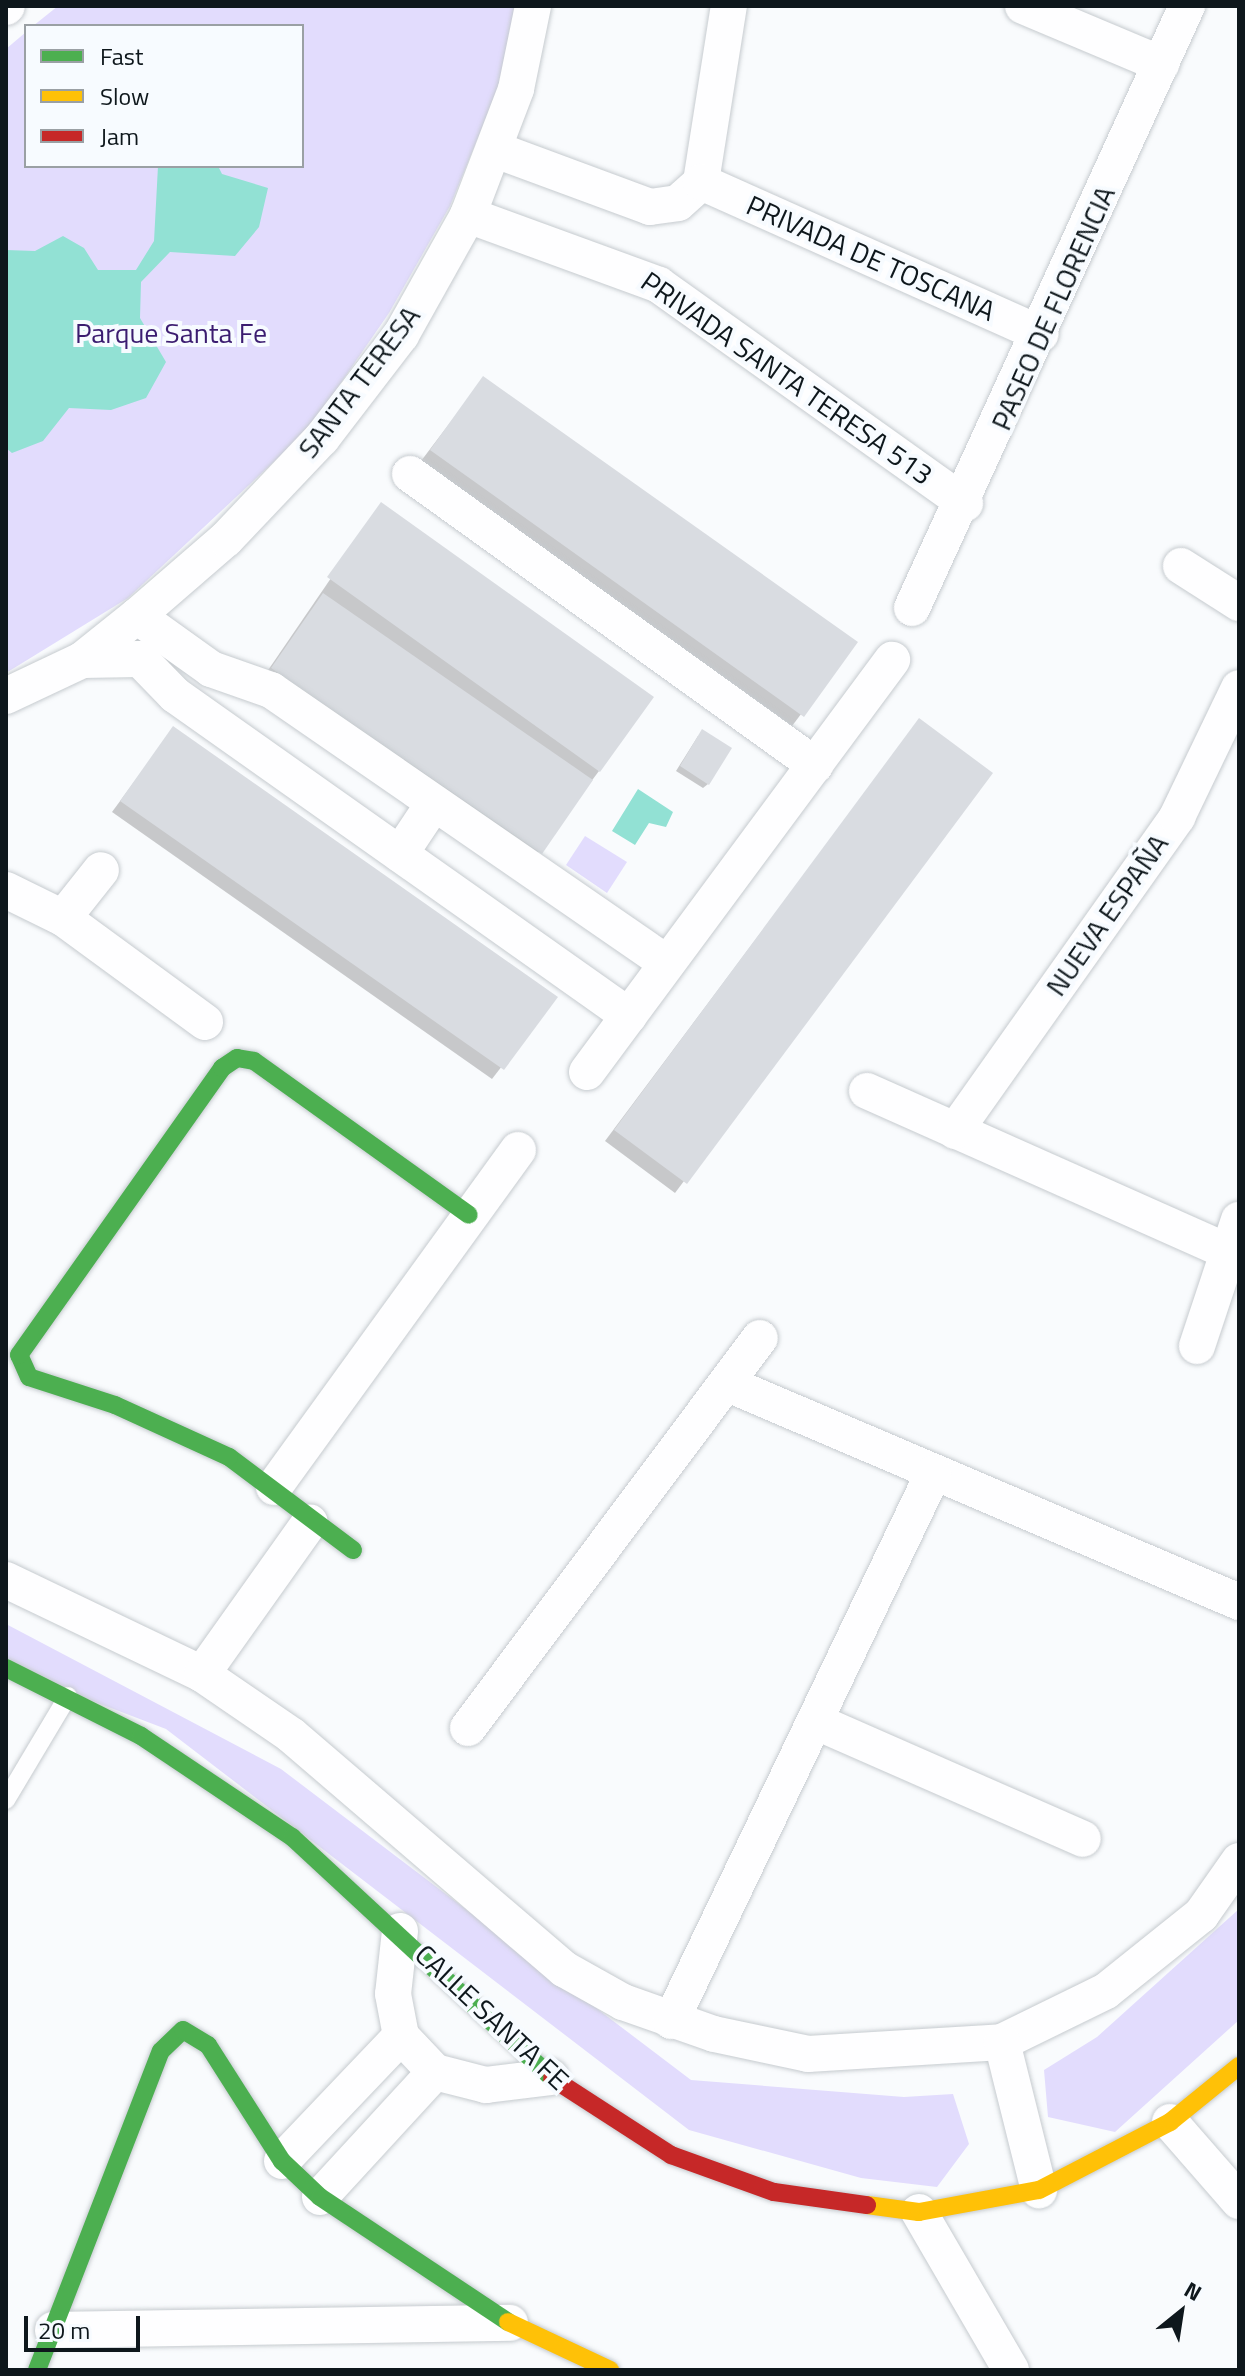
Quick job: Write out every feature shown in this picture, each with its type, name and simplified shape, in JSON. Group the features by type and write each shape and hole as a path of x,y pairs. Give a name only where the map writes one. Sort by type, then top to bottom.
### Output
{"street":[{"name":"SANTA TERESA","path":"6,696 82,660 226,539 322,438 401,335 468,215 496,150 533,6"},
{"path":"496,150 650,207 678,203 701,182 729,6"},
{"path":"1023,6 1161,64"},
{"name":"PASEO DE FLORENCIA","path":"912,608 965,503 1187,6"},
{"name":"PRIVADA DE TOSCANA","path":"701,182 1041,334"},
{"name":"PRIVADA SANTA TERESA 513","path":"468,215 659,285 965,503"},
{"path":"410,474 815,765"},
{"path":"1181,566 1239,603"},
{"path":"137,616 211,669 271,690 667,963"},
{"name":"SANTA TERESA","path":"82,660 140,659 175,695 629,1016"},
{"path":"587,1072 892,660"},
{"name":"NUEVA ESPAÑA","path":"955,1131 1177,817 1239,688"},
{"path":"400,854 434,803"},
{"path":"63,918 101,870"},
{"path":"6,890 63,918 205,1022"},
{"path":"353,1550 310,1522 274,1487 175,1429 29,1377 19,1355 222,1068 237,1058 254,1061 469,1215"},
{"path":"867,1091 955,1131 1232,1235 1197,1346"},
{"path":"274,1487 518,1150"},
{"path":"468,1728 760,1338"},
{"path":"728,1384 1239,1602"},
{"path":"671,2021 819,1723 933,1474"},
{"path":"202,1674 310,1522"},
{"path":"6,1580 202,1674 291,1735 564,1969 671,2021 808,2054 1002,2042 1106,1991 1201,1915 1239,1861"},
{"name":"CALLE SANTA FE","path":"6,1668 68,1696 292,1837 400,1931 551,2077 671,2155 774,2192 919,2212 1039,2190 1170,2122 1239,2066"},
{"path":"819,1723 1083,1839"},
{"path":"400,1931 393,1994 401,2036 435,2072 486,2085 551,2077"},
{"path":"37,2370 168,2037 183,2030 199,2035 282,2161 320,2197 510,2323 610,2370"},
{"path":"282,2161 401,2036"},
{"path":"1002,2042 1039,2190"},
{"path":"320,2197 435,2072"},
{"path":"1170,2122 1239,2201"},
{"path":"919,2212 1002,2366"},
{"path":"53,2330 510,2323"}],"lane":[{"path":"6,1800 13,1771 68,1696"}],"green space":[{"name":"Parque Santa Fe","path":"58,6 516,6 500,84 450,206 389,313 309,429 128,598 6,673 6,49 24,34 24,168 304,168 304,24 36,24"},
{"path":"585,836 627,862 607,893 566,865"},
{"path":"6,1624 281,1769 691,2080 904,2097 953,2094 969,2144 937,2187 861,2178 689,2130 166,1729 6,1668"},
{"path":"1239,1909 1239,2020 1115,2132 1048,2117 1044,2070 1097,2037"}],"shaded area":[{"path":"158,168 219,168 222,174 268,188 259,227 235,256 170,252 141,282 140,318 166,362 146,398 111,410 69,408 43,441 12,453 6,448 6,250 35,251 63,236 84,248 98,270 136,270 154,241"},
{"path":"638,789 673,812 666,827 649,823 635,845 612,831"}],"building":[{"path":"483,376 858,642 804,717 430,450"},
{"path":"381,502 654,697 600,772 327,577"},
{"path":"323,593 593,780 542,854 271,668"},
{"path":"919,718 993,773 687,1184 614,1130"},
{"path":"173,726 558,997 504,1070 120,801"},
{"path":"702,729 732,748 709,785 680,766"}],"traffic: fast":[{"path":"353,1550 229,1457 115,1405 29,1377 19,1355 222,1068 237,1058 254,1061 469,1215"},
{"path":"6,1668 141,1736 292,1837 552,2078"},
{"path":"37,2370 161,2051 183,2030 208,2045 282,2161 320,2197 508,2322"}],"traffic: slow":[{"path":"867,2205 919,2212 1039,2190 1170,2122 1239,2066"},
{"path":"508,2322 610,2370"}],"traffic: jam":[{"path":"552,2078 671,2155 774,2192 867,2205"}]}
